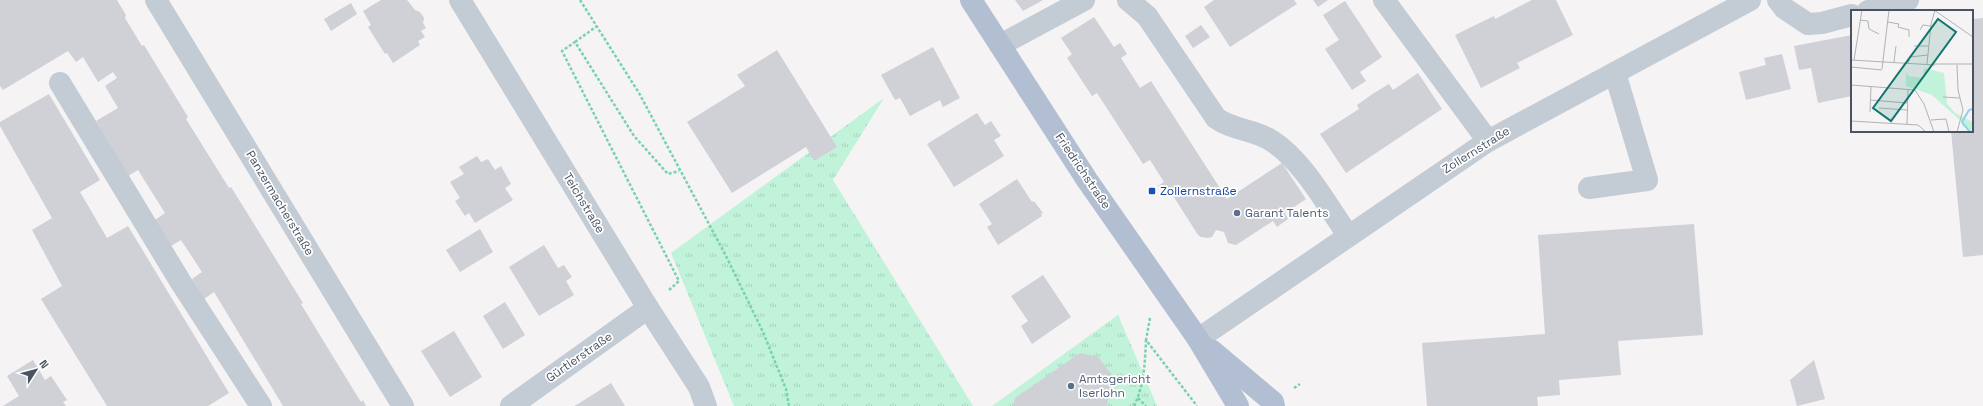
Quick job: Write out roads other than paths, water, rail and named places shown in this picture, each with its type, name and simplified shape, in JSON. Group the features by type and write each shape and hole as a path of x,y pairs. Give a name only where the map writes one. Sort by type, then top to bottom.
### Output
{"main road":[{"name":"Friedrichstraße","path":"971,0 1087,180 1198,339 1238,406"},
{"name":"Friedrichstraße","path":"1198,339 1273,402 1274,406"}],"street":[{"name":"Panzermacherstraße","path":"156,0 404,406"},
{"name":"Teichstraße","path":"460,0 648,308 699,387 706,406"},
{"path":"1000,45 1084,0"},
{"path":"1128,0 1147,16 1216,118 1226,126 1251,130 1285,150 1296,161 1348,235"},
{"path":"1384,0 1488,141"},
{"name":"Zollernstraße","path":"1198,339 1276,287 1348,235 1488,141 1750,0"},
{"path":"1778,0 1784,8 1808,24 1822,23 1851,15"},
{"path":"1872,10 1908,0"},
{"path":"1589,188 1647,180 1615,73"},
{"path":"60,83 180,281 258,405"},
{"name":"Gürtlerstraße","path":"510,406 648,308"}],"place":[{"name":"Zollernstraße","path":"1152,191"},
{"name":"Garant Talents","path":"1237,213"},
{"name":"Amtsgericht Iserlohn","path":"1071,386"}]}
